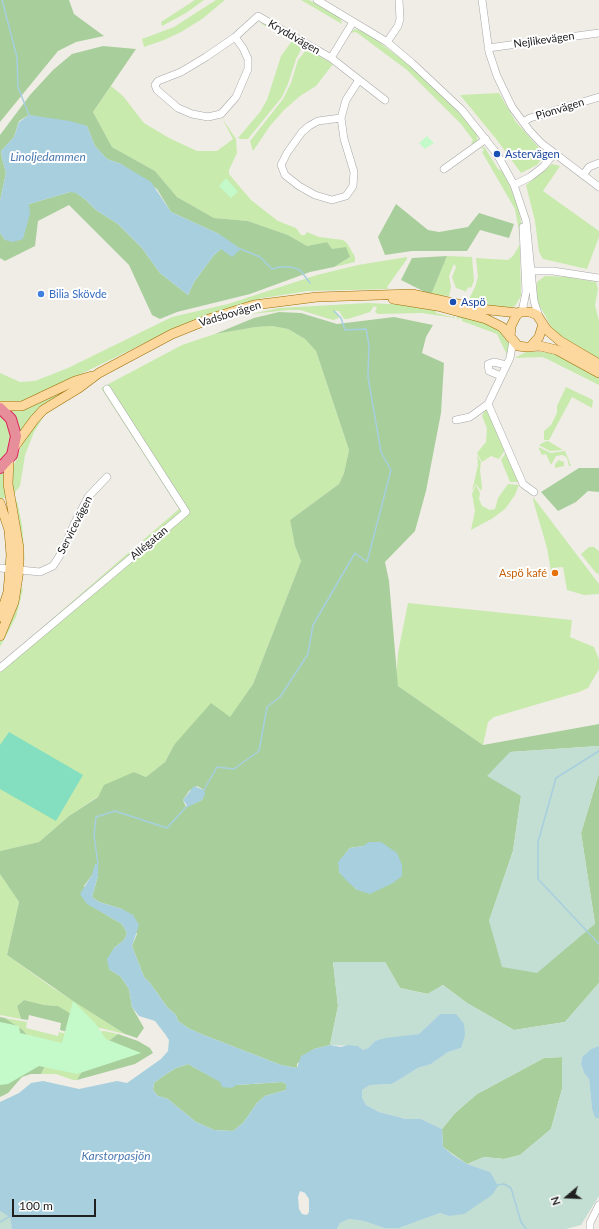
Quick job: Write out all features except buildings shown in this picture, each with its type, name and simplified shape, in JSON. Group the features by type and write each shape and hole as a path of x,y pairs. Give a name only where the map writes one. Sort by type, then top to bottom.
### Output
{"highway":[{"path":"0,407 8,415 16,432 15,446 9,459 0,468"}],"main road":[{"name":"Vadsbovägen","path":"15,446 43,410 79,388 95,375 172,334 212,318 243,309 270,302 317,297 412,294 480,309 520,313"},
{"name":"Vadsbovägen","path":"378,296 437,306 486,319 502,327 511,339"},
{"path":"599,364 560,341 530,312 520,313 511,326 511,339 527,347 540,346 557,350 599,373"},
{"path":"527,347 540,337 541,321"},
{"name":"Vadsbovägen","path":"0,407 22,406 75,381 95,375"},
{"path":"0,617 15,570 19,548 8,484 9,459"},
{"path":"0,503 9,530 15,570 14,602 0,636"}],"street":[{"path":"387,42 398,26 400,19 399,0"},
{"path":"482,0 488,48 499,82 512,107 523,122 554,154 599,187"},
{"path":"322,1 387,42 438,86 486,139 499,158 514,185 529,238 526,292 520,313"},
{"name":"Kryddvägen","path":"235,36 258,16 331,58 385,100"},
{"name":"Kryddvägen","path":"331,58 354,22"},
{"name":"Nejlikevägen","path":"488,48 599,33"},
{"path":"235,36 248,59 248,69 236,97 221,114 208,118 192,114 178,108 157,90 155,85 158,81 193,66 235,36"},
{"path":"341,118 318,121 309,126 302,132 287,152 281,165 285,175 299,186 315,195 332,200 346,196 351,190 354,180 354,172 344,139 341,118 346,100 359,80"},
{"name":"Pionvägen","path":"523,122 530,118 599,97"},
{"path":"444,169 486,139"},
{"path":"514,185 530,177 543,167 554,154"},
{"path":"582,175 589,167 599,164"},
{"path":"528,271 553,271 599,278"},
{"path":"528,271 534,301 541,321"},
{"path":"456,420 470,417 488,404 510,358 511,339"},
{"path":"510,358 527,347"},
{"path":"501,376 490,371 488,364 494,362 506,365"},
{"name":"Allégatan","path":"0,668 186,512 107,389"},
{"path":"488,404 523,484 534,492"},
{"name":"Servicevägen","path":"0,568 40,572 53,566 62,552 77,517 88,497 107,477"},
{"path":"590,1229 590,1223 599,1205"}],"green space":[{"path":"0,0 69,0 74,14 104,36 76,42 58,51 0,122"},
{"path":"195,0 204,0 186,13 162,26 161,22"},
{"path":"216,0 225,0 202,19 181,32 144,47 142,39 174,27"},
{"path":"301,0 309,0 340,17 342,24"},
{"path":"260,23 265,24 303,46 296,59 282,97 248,139 241,139 238,138 260,112 267,100 281,56 292,41"},
{"path":"355,29 370,35 413,68 459,112 478,134 477,141 473,144 471,143 473,140 461,124 407,70 356,32 350,33"},
{"path":"103,46 136,49 93,112 112,147 155,171 177,197 214,218 248,221 288,235 307,246 327,242 332,249 346,247 350,257 334,267 310,272 250,294 177,312 160,319 152,315 129,265 69,205 38,221 35,246 5,261 0,258 0,233 5,240 29,204 70,192 75,192 96,210 118,224 142,248 160,273 188,295 194,282 214,255 221,249 219,234 171,212 157,189 121,164 107,159 95,146 87,126 29,115 19,121 14,137 1,151 6,173 0,201 0,135 30,95 53,70 72,54"},
{"path":"307,49 333,64 316,86 300,96 284,110 270,126 253,151 250,141 283,99 291,83 298,60"},
{"path":"111,86 123,96 144,123 169,138 197,151 217,151 233,139 222,118 236,139 237,153 229,170 229,174 251,200 278,221 296,228 301,235 305,235 307,232 319,237 343,240 347,243 355,257 355,262 334,267 350,257 332,249 327,242 307,246 288,235 248,221 214,218 177,197 155,171 112,147 93,112"},
{"path":"499,93 516,122 540,149 543,157 537,165 521,173 497,140 460,95"},
{"path":"427,136 434,143 425,149 419,143"},
{"path":"480,146 485,148 507,180 517,203 521,221 522,234 520,237 515,209 482,152 484,150"},
{"path":"552,164 560,166 543,191 599,231 599,237 587,269 543,259 539,252 535,221 526,185"},
{"path":"226,178 238,192 231,198 219,186"},
{"path":"396,204 428,230 439,232 468,227 479,213 514,224 509,238 480,230 467,251 412,251 385,255 378,237"},
{"path":"522,241 520,255 521,296 515,306 509,308 484,306 468,301 478,277 476,258 508,260 513,256"},
{"path":"447,256 472,257 474,281 471,288 469,287 466,290 467,292 456,288 452,277 456,267 454,264 449,276 451,287 449,296 431,295"},
{"path":"447,256 431,295 401,280 412,258"},
{"path":"407,257 387,287 389,289 308,291 263,298 238,305 169,331 26,401 20,403 0,401 0,373 20,382 35,381 68,368 172,317 228,304 317,275 358,265"},
{"path":"545,276 567,277 596,282 598,289 595,305 599,321 599,360 571,344 553,330 538,303 536,293 537,282"},
{"path":"368,303 409,305 436,310 436,313 452,317 454,316 455,318 422,313 378,314 375,312 377,308 374,306 370,312 348,319 344,319 339,311 335,311 339,318 333,320 300,310 251,314 279,308"},
{"path":"279,312 301,313 337,324 394,317 433,325 426,337 422,353 444,363 441,413 426,491 415,531 385,562 389,581 398,686 483,745 599,724 599,746 510,752 521,796 513,851 489,921 595,924 581,833 599,773 599,983 565,1022 514,1030 467,1003 443,985 428,994 400,988 385,962 333,962 338,1006 330,1045 314,1049 297,1064 297,1068 281,1065 201,1034 178,1021 176,1015 167,1007 144,977 132,946 137,934 122,909 99,902 92,897 98,876 92,875 84,886 103,913 122,924 127,933 124,940 114,948 109,969 121,977 129,989 132,1007 144,1028 137,1038 125,1034 73,1001 7,955 19,902 0,874 0,851 39,842 69,816 98,797 104,785 134,772 146,777 165,762 174,745 211,703 230,717 253,684 301,561 295,546 290,520 339,484 344,473 349,450 316,351 305,339 288,329 272,326 256,327 215,334 254,318","holes":["197,786 204,790 202,800 186,807 183,800 189,791","363,846 357,890 339,872 345,854 350,848"]},
{"path":"458,315 482,321 499,330 509,344 507,355 497,334 462,321 462,319 459,318 457,320"},
{"path":"272,326 288,329 305,339 316,351 349,450 344,473 339,484 290,520 295,546 301,561 253,684 230,718 174,745 165,762 146,777 134,772 69,816 39,842 0,851 0,664 179,509 101,388 182,345 215,334 256,327"},
{"path":"526,352 557,354 599,377 599,385 542,357 515,358"},
{"path":"77,384 19,436 9,411 27,409"},
{"path":"566,387 593,400 592,408 572,397 549,440 544,440 544,431 551,425 557,413 557,406"},
{"path":"57,406 44,416 34,432 25,455 20,486 13,495 12,470 24,439 31,428 48,411"},
{"path":"485,410 488,411 505,450 499,459 491,456 482,462 477,453 486,442 487,428 482,416"},
{"path":"0,412 5,417 12,432 11,448 0,464"},
{"path":"546,441 563,450 550,451 539,445"},
{"path":"538,447 551,453 565,451 571,466 569,466 567,458 563,455 556,456 551,465 546,454 542,455"},
{"path":"506,452 519,482 510,482 501,460"},
{"path":"477,455 481,462 480,470 482,487 481,491 476,484 472,491 478,465"},
{"path":"559,460 564,462 564,466 555,468 555,464"},
{"path":"4,467 8,497 0,499 0,470"},
{"path":"579,468 599,468 599,492 588,491 576,502 558,511 541,492"},
{"path":"508,484 519,485 515,495 505,509 493,518 471,530 475,511 472,494 476,485 480,493 479,499 482,506 490,510 495,509 498,498"},
{"path":"533,497 599,584 599,594 584,595 567,590 563,567 552,568 551,571 547,548"},
{"path":"13,499 17,501 22,525 25,563"},
{"path":"589,547 594,547 599,551 599,574 596,573 581,554"},
{"path":"20,587 23,589 16,617 0,647 0,640"},
{"path":"408,603 572,620 570,637 594,647 599,659 599,669 588,688 494,717 488,722 483,745 398,686 396,680 398,653"},
{"path":"9,732 83,775 56,821 0,789 0,745"},
{"path":"599,746 599,773 581,833 595,924 537,973 502,967 489,921 513,851 521,796 487,776 510,752"},
{"path":"0,874 19,902 7,955 50,986 125,1034 100,1028 71,1033 58,1006 44,1005 24,1000 17,1006 21,1019 0,1015"},
{"path":"333,962 385,962 400,988 427,994 443,985 467,1003 514,1030 565,1022 599,983 599,1046 591,1049 582,1057 581,1064 584,1073 589,1079 592,1109 595,1118 599,1118 599,1196 581,1225 566,1229 337,1229 340,1223 349,1219 364,1221 384,1228 399,1228 440,1213 449,1216 492,1195 490,1172 467,1164 484,1157 504,1159 520,1155 551,1129 562,1089 562,1057 544,1058 477,1094 455,1113 442,1129 421,1119 406,1119 379,1112 366,1105 361,1098 362,1090 370,1085 392,1084 418,1068 431,1064 448,1052 461,1048 440,1014 419,1034 375,1041 368,1048 363,1050 358,1046 330,1045 338,1006"},
{"path":"24,1000 44,1005 58,1006 79,1019 71,1033 60,1030 61,1023 29,1015 28,1020 21,1019 17,1006"},
{"path":"73,1001 95,1023 106,1039 141,1053 77,1074 39,1066 8,1084 0,1085 0,1022 19,1026 20,1033 62,1043"},
{"path":"0,1017 5,1018 23,1030 47,1062 41,1074 31,1074 22,1077 8,1093 0,1097"},
{"path":"5,1018 27,1022 26,1028 58,1036 59,1032 71,1035 104,1031 118,1034 92,1053 77,1080 73,1080 56,1074 41,1074 47,1062 23,1030"},
{"path":"118,1034 138,1041 150,1048 153,1053 135,1064 77,1080 92,1053"},
{"path":"562,1057 562,1089 551,1129 520,1155 504,1159 484,1157 467,1164 443,1147 442,1129 455,1113 477,1094 544,1058"},
{"path":"188,1064 221,1082 236,1085 282,1082 286,1084 286,1090 265,1096 257,1103 243,1123 233,1131 214,1130 196,1122 168,1099 158,1096 153,1090 154,1083 166,1074 176,1068"},
{"path":"0,1211 10,1216 12,1229 0,1229"}],"water":[{"name":"Linoljedammen","path":"29,115 70,121 87,126 95,146 107,159 121,164 151,182 171,212 219,234 241,249 232,257 221,249 214,255 194,282 188,295 160,273 142,248 118,224 96,210 76,193 70,192 29,204 30,214 23,239 13,242 5,240 0,233 0,201 6,173 1,151 14,137 19,122"},
{"path":"194,786 204,790 205,794 202,800 188,807 183,800"},
{"path":"369,842 381,842 397,853 402,865 402,876 393,883 370,894 357,890 347,881 339,872 338,862 350,848 363,846"},
{"name":"Karstorpasjön","path":"95,864 98,865 98,876 92,897 99,902 122,909 133,915 139,925 132,946 144,977 167,1007 176,1015 178,1021 201,1034 281,1065 297,1068 301,1056 314,1049 330,1045 341,1047 348,1045 358,1046 363,1050 368,1048 375,1041 386,1038 419,1034 440,1014 456,1014 464,1024 465,1035 461,1048 448,1052 431,1064 418,1068 392,1084 370,1085 362,1090 362,1098 366,1105 379,1112 406,1119 421,1119 442,1129 443,1147 467,1164 490,1172 498,1186 492,1195 464,1214 449,1216 440,1213 399,1228 384,1228 364,1221 349,1219 340,1223 337,1229 12,1229 10,1217 0,1211 0,1102 19,1093 31,1083 43,1081 79,1089 117,1081 127,1083 161,1059 168,1051 169,1040 165,1034 155,1021 139,1016 132,1007 129,989 121,977 109,969 107,959 114,948 124,940 127,933 122,924 87,904 80,894 92,875","holes":["188,1064 220,1082 222,1087 232,1088 236,1085 282,1082 286,1084 286,1090 265,1096 257,1103 243,1123 233,1131 214,1130 196,1122 168,1099 158,1096 153,1090 154,1083 166,1074 176,1068","300,1191 305,1193 309,1199 309,1212 307,1215 302,1214 299,1209 298,1197"]},
{"path":"599,1046 599,1118 595,1118 592,1109 589,1079 584,1073 581,1064 582,1057 591,1049"}],"waterway":[{"path":"2,0 17,57 18,87 29,115"},
{"path":"241,249 260,257 272,269 279,267 291,267 300,270 310,283"},
{"path":"204,790 217,767 234,769 259,751 267,707 280,697 308,654 313,625 355,553 367,562 391,470 381,452 368,377 369,345 366,329 345,330 341,318 334,311"},
{"path":"599,751 556,778 538,842 538,879 599,944"},
{"path":"98,865 94,835 96,817 115,811 167,828 187,806"},
{"path":"497,1185 504,1184 511,1188 521,1222 526,1229"},
{"path":"0,1222 10,1216"}],"place":[{"name":"Astervägen","path":"497,154"},
{"name":"Bilia Skövde","path":"41,294"},
{"name":"Aspö","path":"453,302"},
{"name":"Aspö kafé","path":"555,573"}]}
